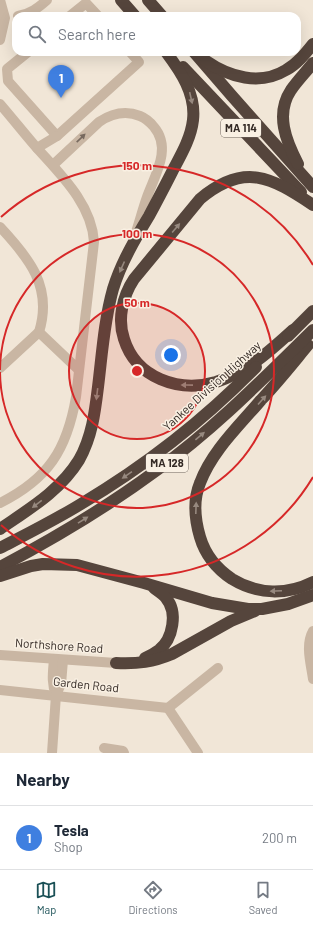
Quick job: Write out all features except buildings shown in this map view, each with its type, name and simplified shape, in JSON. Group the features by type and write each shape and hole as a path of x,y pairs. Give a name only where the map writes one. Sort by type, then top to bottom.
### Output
{"highway":[{"path":"121,0 132,12"},
{"path":"148,0 158,12"},
{"path":"200,56 222,71 236,76 249,79 262,78 276,75 286,70 298,61 313,44"},
{"path":"0,528 43,499 64,480 79,459 89,436 95,412 107,319 113,290 132,246 182,153 189,137 193,121 194,109 188,87 170,56"},
{"name":"MA 114","path":"171,56 313,204"},
{"name":"MA 114","path":"198,56 313,187"},
{"path":"313,63 291,91 283,114 283,126 293,153 313,187"},
{"path":"293,330 266,355 238,373 204,385 179,385 154,377 136,362 130,352 122,332 121,311 128,289 134,278 200,199 223,182 236,178 263,178 275,182 313,204"},
{"name":"Yankee Division Highway","path":"0,548 81,504 165,448 234,389 313,311"},
{"name":"MA 128","path":"0,567 103,508 158,469 212,426 244,398 313,330"},
{"path":"313,339 223,444 212,459 200,484 196,512 198,530 208,556 218,568 236,582 266,592 290,590 313,582"},
{"path":"0,576 31,566 66,564 88,567 224,606 262,609"},
{"path":"116,663 136,661 148,657 159,650 166,642 170,634 173,616 167,598 144,583"},
{"path":"116,663 134,664 148,662 166,656 240,617 262,609 288,604 313,595"}],"street":[{"path":"0,0 5,18 0,40"},
{"path":"32,12 47,0"},
{"path":"75,12 86,3 94,12"},
{"path":"5,18 12,17"},
{"path":"23,56 7,70 4,83 57,136"},
{"path":"37,148 57,136 139,62 134,56"},
{"path":"0,104 70,185 83,207 93,234 93,253 74,412 61,449 45,471 16,494 0,503"},
{"path":"53,165 98,122 106,117 122,113 132,114 141,116 153,125 161,139 162,156 132,246"},
{"path":"0,227 27,260 40,282 44,304 44,318 39,332 0,368"},
{"path":"39,332 79,370"},
{"path":"313,631 309,638 309,651 313,679"},
{"name":"Northshore Road","path":"0,655 116,663"},
{"path":"52,753 56,695 61,684 58,659"},
{"path":"198,753 168,708 218,668"},
{"name":"Garden Road","path":"0,690 168,708"},
{"path":"104,748 123,751 124,753"}],"place":[{"name":"Tesla","path":"61,98"}]}
